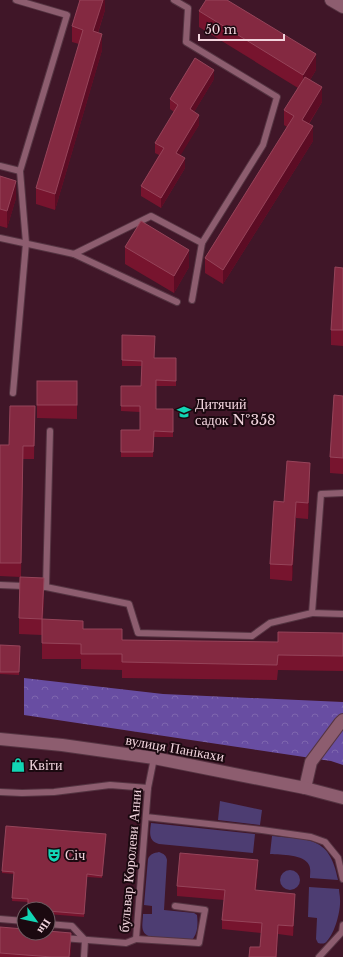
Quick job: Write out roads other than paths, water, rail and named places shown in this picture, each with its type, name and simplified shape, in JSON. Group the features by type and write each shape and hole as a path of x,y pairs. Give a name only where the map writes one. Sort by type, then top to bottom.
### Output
{"street":[{"path":"331,0 343,7"},
{"path":"305,788 310,762 343,720"},
{"name":"вулиця Панікахи","path":"0,739 106,750 154,758 305,788 343,798"}],"lane":[{"path":"13,393 26,243 20,171 68,15 16,0"},
{"path":"174,0 188,8 186,42 277,97 263,145 202,243 192,300"},
{"path":"0,166 20,171"},
{"path":"74,254 151,216 202,243"},
{"path":"0,238 74,254 177,302"},
{"path":"46,587 50,431"},
{"path":"312,613 321,494 343,493"},
{"path":"0,586 46,587 129,604 138,633 252,636 270,623 312,613 343,614"},
{"name":"бульвар Королеви Анни","path":"56,937 126,943 136,940 148,788 154,758"},
{"path":"0,792 54,792 110,786 148,788"},
{"path":"146,817 311,837 325,842 338,858 343,879"},
{"path":"136,940 199,943 205,910 176,906"},
{"path":"0,919 16,920"},
{"path":"56,925 72,926 85,940 84,957"},
{"path":"319,957 342,932 343,925"}],"place":[{"name":"Дитячий садок №358","path":"184,412"},
{"name":"Квіти","path":"18,765"},
{"name":"Січ","path":"54,855"}]}
